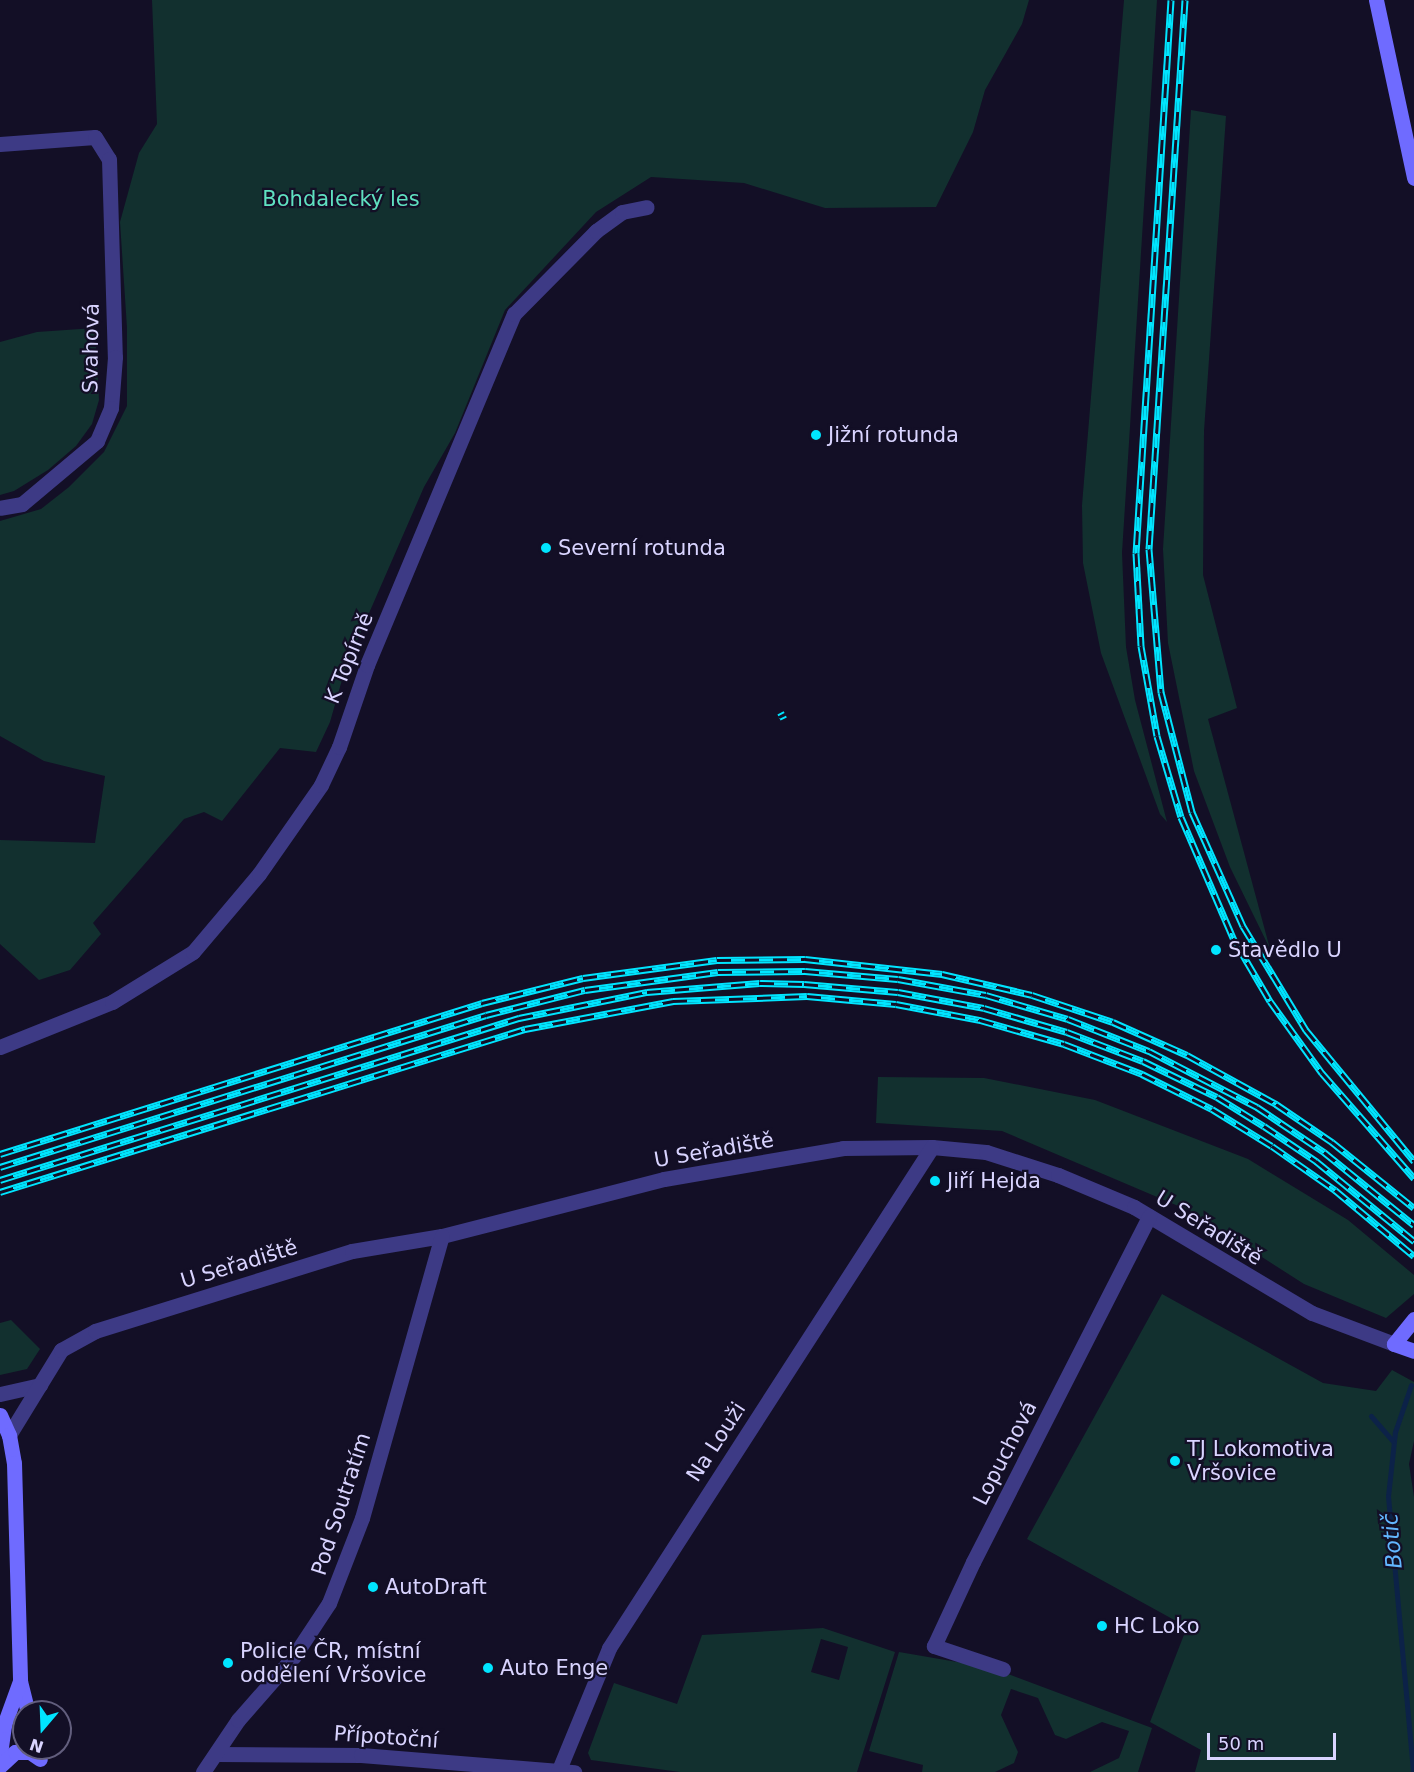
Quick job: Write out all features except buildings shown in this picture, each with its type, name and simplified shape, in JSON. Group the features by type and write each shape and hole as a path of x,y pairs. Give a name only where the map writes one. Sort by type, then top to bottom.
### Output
{"street":[{"path":"1376,0 1414,178"},
{"name":"Svahová","path":"0,144 96,137 109,159 115,357 111,408 97,441 58,477 22,504 0,508"},
{"name":"K Topírně","path":"0,1047 112,1002 193,952 259,874 321,785 339,747 363,675 514,314 596,231 622,212 647,207"},
{"name":"U Seřadiště","path":"9,1435 61,1350 95,1331 352,1251 442,1236 664,1179 843,1148 932,1146 986,1152 1058,1175 1149,1216 1312,1313 1394,1344"},
{"name":"Na Louži","path":"564,1771 609,1648 932,1146"},
{"name":"Lopuchová","path":"1003,1669 934,1646 973,1562 1149,1216"},
{"name":"Pod Soutratím","path":"217,1754 238,1720 294,1656 329,1603 362,1518 442,1236"},
{"path":"1414,1319 1394,1344 1414,1351"},
{"path":"0,1394 40,1385"},
{"path":"0,1415 9,1435 14,1463 20,1681 25,1700"},
{"path":"0,1754 4,1725 20,1681"},
{"path":"203,1772 217,1754"},
{"name":"Přípotoční","path":"217,1754 361,1755 564,1771"},
{"path":"0,1766 12,1755"}],"green space":[{"name":"Bohdalecký les","path":"152,0 1029,0 1022,24 985,90 973,132 936,207 825,208 744,183 651,177 596,212 505,310 455,433 424,487 346,666 330,722 316,752 280,748 222,821 204,812 184,819 93,923 101,934 70,970 39,980 0,944 0,840 95,843 105,776 44,761 0,736 0,521 41,509 69,487 104,452 127,406 127,328 120,222 139,153 157,124"},
{"path":"1124,0 1157,0 1122,553 1126,647 1135,700 1167,822 1160,814 1101,653 1083,563 1082,505"},
{"path":"1191,110 1226,116 1204,431 1203,575 1237,708 1208,719 1270,949 1230,867 1194,771 1168,643 1163,549"},
{"path":"95,328 99,400 92,424 76,446 48,470 14,491 0,495 0,342 37,332"},
{"path":"878,1077 984,1078 1095,1100 1248,1159 1348,1220 1414,1275 1414,1294 1386,1318 1304,1284 1190,1211 1002,1131 876,1123"},
{"path":"1162,1294 1323,1383 1376,1391 1392,1370 1414,1382 1414,1441 1409,1464 1414,1497 1414,1772 1195,1772 1201,1750 1150,1722 1187,1627 1027,1539"},
{"path":"11,1320 40,1349 27,1369 0,1375 0,1323"},
{"path":"823,1628 895,1652 857,1772 680,1772 591,1760 588,1753 614,1683 677,1704 702,1635","holes":["821,1639 848,1647 839,1680 811,1672"]},
{"path":"899,1652 992,1668 1152,1728 1138,1772 1090,1772 1119,1758 1129,1731 1102,1722 1066,1739 1055,1735 1038,1698 1011,1689 1001,1715 1018,1752 1014,1763 995,1772 922,1772 923,1765 869,1751"}],"waterway":[{"name":"Botič","path":"1411,1385 1395,1432 1388,1496 1413,1772"},
{"path":"1371,1416 1393,1441"}],"railway":[{"path":"1171,0 1136,553 1141,646 1157,736 1181,817 1233,938 1270,1001 1322,1073 1414,1178"},
{"path":"1185,0 1149,549 1161,692 1192,812 1243,926 1306,1030 1414,1161"},
{"path":"779,717 785,714"},
{"path":"0,1154 482,1003 583,978 717,960 805,959 942,974 1032,995 1113,1022 1187,1055 1276,1104 1332,1142 1414,1208"},
{"path":"0,1167 486,1015 585,990 718,972 805,971 898,979 986,995 1068,1019 1149,1051 1257,1107 1324,1152 1414,1225"},
{"path":"0,1180 519,1018 647,992 760,983 804,984 898,992 984,1008 1067,1032 1143,1061 1217,1097 1264,1126 1316,1161 1414,1241"},
{"path":"0,1192 525,1029 673,1001 807,996 896,1004 980,1020 1064,1044 1142,1074 1212,1109 1272,1146 1335,1190 1414,1256"}],"place":[{"name":"Jižní rotunda","path":"816,435"},
{"name":"Severní rotunda","path":"546,548"},
{"name":"Stavědlo U","path":"1216,950"},
{"name":"Jiří Hejda","path":"935,1181"},
{"name":"TJ Lokomotiva Vršovice","path":"1175,1461"},
{"name":"AutoDraft","path":"373,1587"},
{"name":"HC Loko","path":"1102,1626"},
{"name":"Policie ČR, místní oddělení Vršovice","path":"228,1663"},
{"name":"Auto Enge","path":"488,1668"}]}
